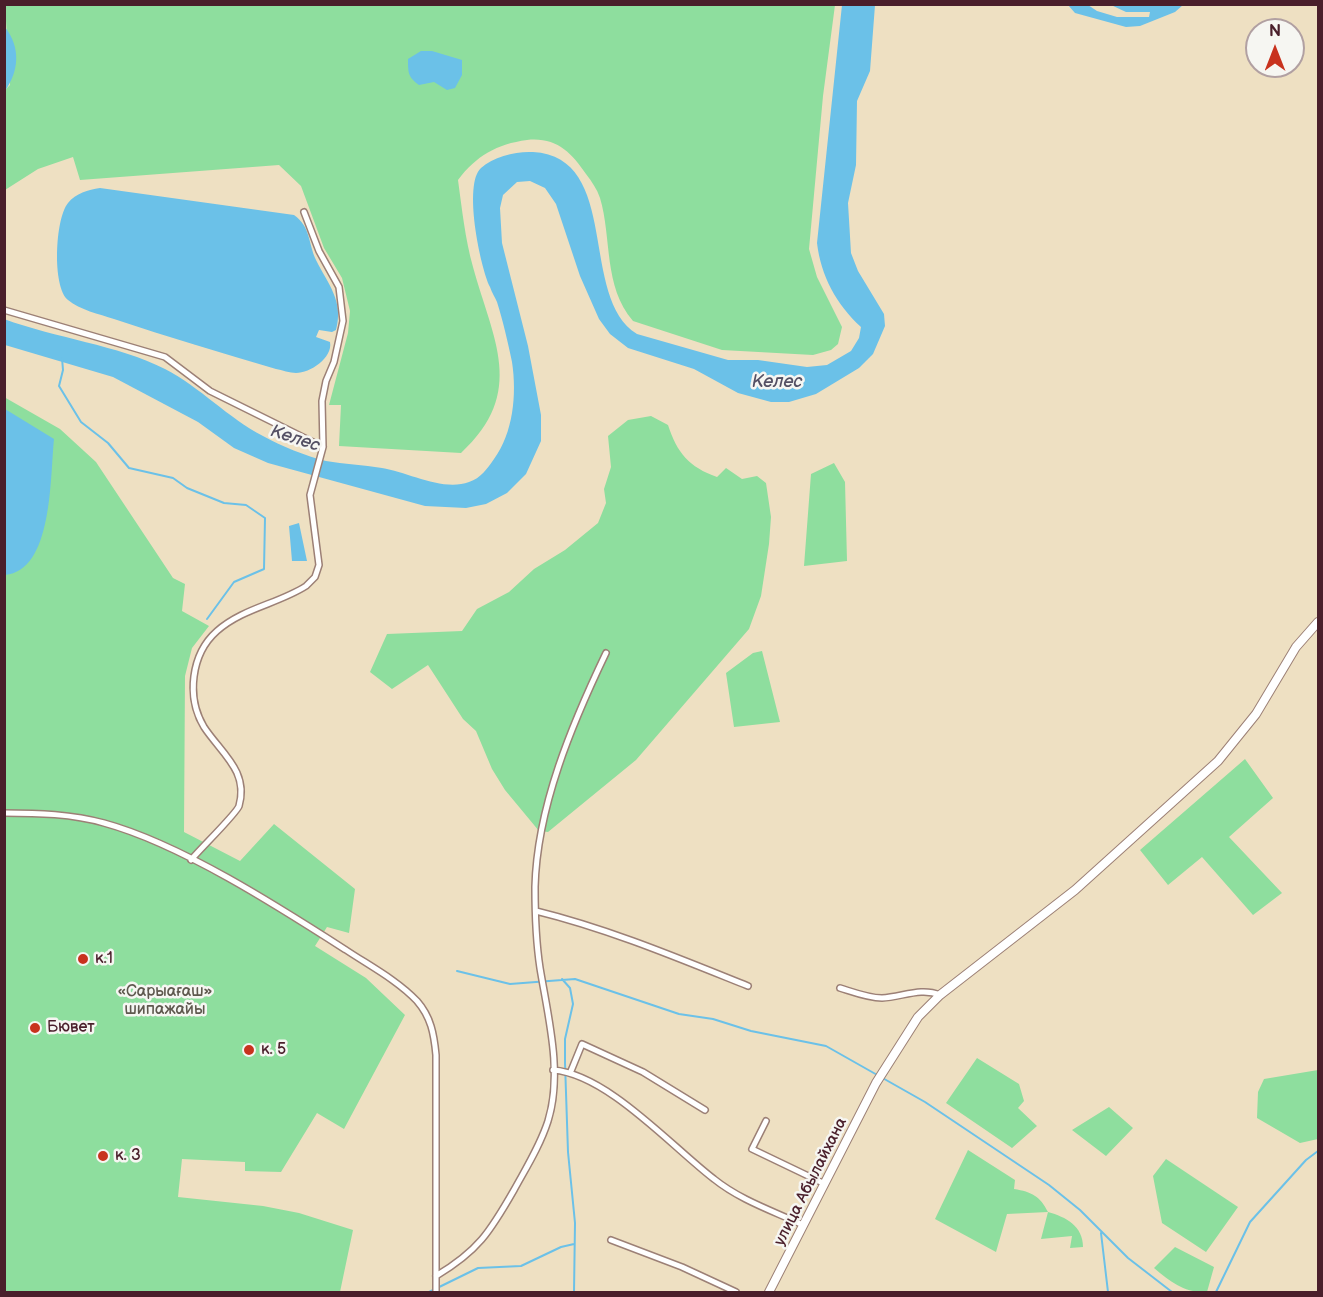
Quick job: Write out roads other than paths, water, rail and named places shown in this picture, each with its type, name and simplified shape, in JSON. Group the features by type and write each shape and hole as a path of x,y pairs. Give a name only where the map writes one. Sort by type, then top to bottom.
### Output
{"main road":[{"name":"улица Абылайхана","path":"769,1293 876,1083 908,1030 940,995 1075,890 1218,761 1238,739 1296,647 1318,622"}],"street":[{"path":"191,860 238,809 242,794 238,773 225,751 205,727 197,711 194,693 195,667 206,642 218,630 257,607 301,589 315,577 320,557 310,503 322,447 322,401 340,338 343,304 339,286 319,251 304,212"},
{"path":"4,310 165,357 210,391 322,447"},
{"path":"436,1276 477,1248 501,1213 549,1120 553,1070 549,1011 540,968 536,911 540,845 552,790 582,703 606,653"},
{"path":"4,813 37,813 105,824 134,833 191,860 322,935 402,986 428,1016 434,1029 436,1055 436,1293"},
{"path":"536,911 572,920 636,942 748,986"},
{"path":"840,988 870,997 883,998 924,991 940,995"},
{"path":"571,1071 582,1044 643,1072 705,1110"},
{"path":"553,1070 571,1071 593,1082 657,1130 715,1180 738,1195 803,1225"},
{"path":"766,1121 752,1149 825,1184"},
{"path":"610,1240 682,1267 736,1293"}],"water":[{"name":"Келес","path":"842,5 875,5 870,71 857,101 856,165 848,203 851,253 858,271 884,314 885,326 873,354 859,368 816,394 789,402 771,402 738,393 694,369 628,348 610,334 599,319 580,276 556,204 545,188 530,181 517,182 503,195 500,208 502,243 528,346 541,415 541,441 526,474 507,493 486,504 466,508 425,506 268,463 234,448 198,422 113,377 5,345 4,319 127,354 165,369 250,429 302,454 326,461 392,470 448,485 469,482 483,473 500,449 506,438 514,400 512,362 497,302 486,277 478,244 473,190 476,177 486,164 513,153 533,152 561,160 578,177 589,202 608,291 619,316 637,334 728,360 758,360 807,367 827,365 851,351 859,338 861,327 844,309 831,289 822,267 817,243"},
{"path":"1068,5 1088,5 1097,11 1117,17 1149,17 1150,12 1126,12 1111,5 1183,5 1175,12 1140,26 1126,27 1075,13"},
{"path":"5,27 14,43 16,59 13,76 5,91"},
{"path":"421,51 432,51 462,60 462,75 455,88 447,90 434,82 419,85 413,80 409,71 408,59"},
{"path":"100,188 294,215 306,230 313,254 336,301 338,320 336,330 332,332 319,330 316,337 330,342 328,354 319,364 308,370 289,372 96,313 68,300 59,282 57,253 60,223 68,203 78,194"},
{"path":"5,409 54,439 49,498 41,540 32,557 21,570 5,575"},
{"path":"299,523 307,561 292,561 289,526"}],"waterway":[{"path":"62,358 63,370 59,386 81,422 108,443 129,468 173,478 187,488 224,503 246,505 265,518 264,569 234,582 207,619"},
{"path":"457,971 510,984 575,979 679,1014 713,1019 751,1031 826,1046 925,1102 1049,1185 1080,1210 1128,1258 1172,1292"},
{"path":"562,979 570,988 573,1004 565,1039 565,1063 568,1152 575,1223 574,1292"},
{"path":"1216,1292 1250,1222 1306,1160 1318,1151"},
{"path":"1101,1233 1108,1292"},
{"path":"429,1292 478,1268 521,1266 561,1247 574,1244"}],"place":[{"name":"к.1","path":"83,959"},
{"name":"Бювет","path":"35,1028"},
{"name":"к. 5","path":"249,1050"},
{"name":"к. 3","path":"103,1156"}],"park label":[{"name":"«Сарыағаш» шипажайы","path":"165,1001"}]}
